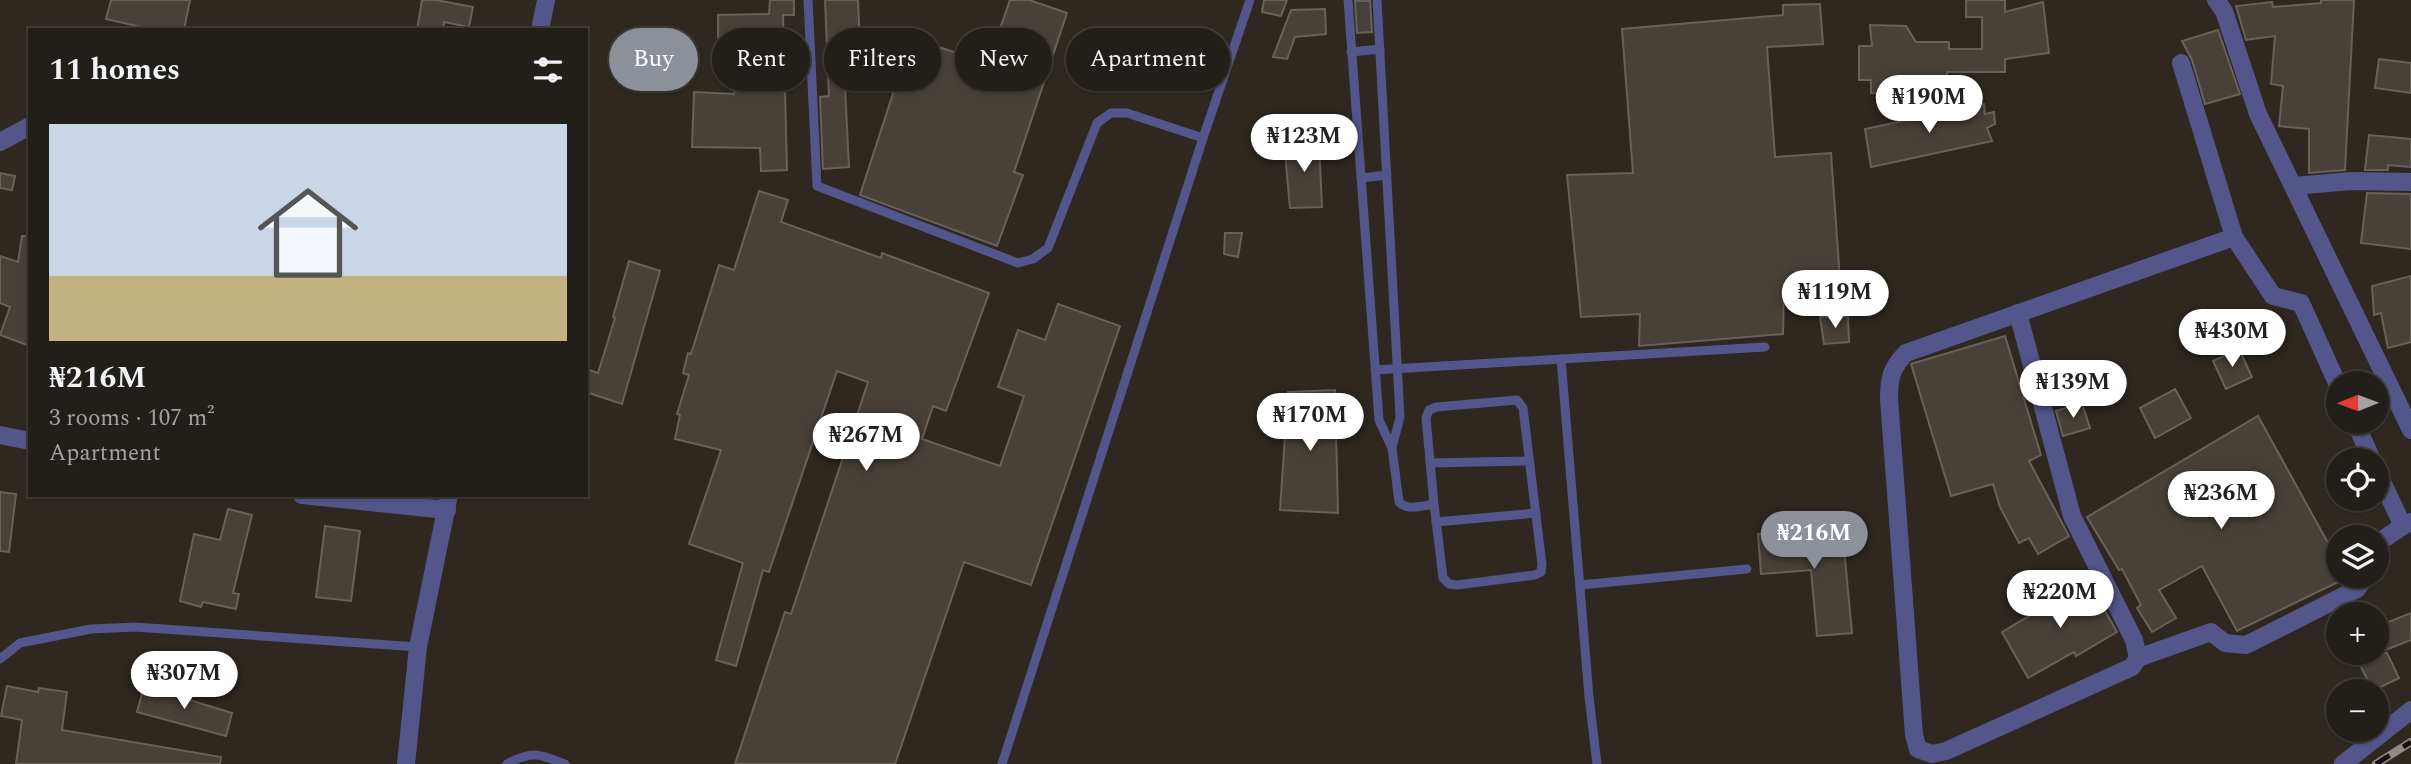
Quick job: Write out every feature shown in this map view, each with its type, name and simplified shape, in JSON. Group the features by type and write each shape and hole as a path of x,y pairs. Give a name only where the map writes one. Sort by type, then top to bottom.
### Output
{"street":[{"path":"540,28 546,0"},
{"path":"2216,0 2224,11 2258,114 2411,430"},
{"path":"2181,63 2234,237 2273,296 2301,303 2332,371"},
{"path":"0,142 28,127"},
{"path":"2294,186 2351,181 2411,182"},
{"path":"2234,237 1906,353 1896,363 1889,377 1889,399 1914,735 1918,749 1932,754 1946,751 2133,667 2138,658 2211,632 2225,643 2246,645 2358,588"},
{"path":"2018,313 2073,516 2134,640 2138,658"},
{"path":"0,435 28,441"},
{"path":"2389,492 2407,524 2389,536"},
{"path":"338,497 448,503 418,647 406,764"},
{"path":"2343,764 2411,710"}],"lane":[{"path":"808,0 817,186 1018,263 1033,258 1048,248 1097,123 1111,113 1127,113 1203,138"},
{"path":"1002,764 1250,0"},
{"path":"1348,0 1379,420 1392,448 1399,502 1402,506 1409,507 1434,504"},
{"path":"1377,0 1401,417 1392,448"},
{"path":"1351,52 1380,50"},
{"path":"1361,178 1387,175"},
{"path":"1376,370 1765,347"},
{"path":"1561,359 1597,764"},
{"path":"1517,400 1523,408 1541,572 1535,575 1449,583 1443,578 1434,504 1426,418 1430,410 1436,407 1517,400"},
{"path":"1430,463 1529,461"},
{"path":"1436,522 1536,513"},
{"path":"1580,585 1747,569"},
{"path":"0,659 20,643 90,629 135,627 418,647"},
{"path":"507,764 525,754 548,757 565,764"}],"building":[{"path":"111,0 190,0 184,28 145,28 106,19"},
{"path":"422,0 473,7 469,27 444,22 443,28 417,28"},
{"path":"770,0 794,0 794,15 783,15 783,28 718,28 718,15 769,14"},
{"path":"825,0 858,0 859,28 826,28"},
{"path":"1010,0 1029,0 1067,13 1052,58 1052,28 1000,28"},
{"path":"1264,0 1287,0 1281,16 1262,12"},
{"path":"1966,0 2005,0 2005,12 2043,2 2049,53 2005,59 2005,72 1947,72 1947,81 1911,82 1907,94 1871,93 1871,80 1859,80 1859,46 1872,46 1870,25 1906,26 1916,42 1949,42 1949,49 1982,49 1982,17 1966,17"},
{"path":"2321,0 2354,0 2345,170 2309,173 2309,129 2279,126 2283,86 2271,84 2275,36 2246,40 2236,6 2272,2 2273,7 2321,3"},
{"path":"1355,1 1370,1 1372,32 1357,33"},
{"path":"1820,4 1823,44 1767,47 1775,157 1831,153 1840,280 1784,284 1783,334 1639,346 1640,314 1581,317 1567,175 1633,173 1622,29 1783,15 1783,5"},
{"path":"1325,9 1326,34 1295,37 1287,59 1273,57 1291,10"},
{"path":"2218,30 2240,94 2205,104 2192,60 2182,41"},
{"path":"941,48 955,52 955,91 1041,91 1014,172 1023,175 997,246 860,195 894,91 941,91"},
{"path":"2379,59 2411,63 2411,93 2375,88"},
{"path":"735,91 785,91 787,170 761,171 760,148 692,147 694,92 734,94"},
{"path":"829,91 845,91 849,167 823,169 820,97 829,96"},
{"path":"1984,104 1985,114 1994,112 1995,124 1987,128 1992,141 1871,167 1865,129"},
{"path":"2369,135 2411,139 2411,167 2388,165 2388,170 2365,170"},
{"path":"1319,141 1322,207 1290,208 1284,143"},
{"path":"0,173 15,176 12,190 0,188"},
{"path":"759,191 788,200 781,222 881,258 882,253 989,293 946,411 933,406 922,439 1000,466 1024,396 998,387 1018,330 1045,340 1058,304 1120,326 1031,585 964,562 895,764 735,764 785,612 791,614 868,382 837,371 769,572 763,570 736,666 716,660 743,563 689,544 721,450 675,439 680,415 677,414 689,375 683,373 688,353 691,354 719,265 734,270"},
{"path":"2367,193 2411,194 2411,249 2361,243"},
{"path":"1225,233 1242,233 1238,257 1224,254"},
{"path":"22,236 28,236 28,345 0,335 10,307 0,303 0,256 18,262"},
{"path":"629,261 660,271 622,404 588,393 588,370 598,373 615,318 613,317"},
{"path":"2411,276 2411,342 2388,348 2381,313 2374,315 2372,286"},
{"path":"1848,316 1849,342 1824,344 1820,317"},
{"path":"2005,336 2041,455 2029,461 2069,536 2038,554 2029,538 2019,543 2000,507 1993,484 1951,496 1911,364"},
{"path":"2239,349 2252,377 2226,389 2213,361"},
{"path":"2175,389 2191,418 2155,438 2140,408"},
{"path":"1335,390 1338,513 1280,510 1288,392"},
{"path":"2082,403 2090,428 2063,436 2056,411"},
{"path":"2258,416 2326,539 2326,588 2237,631 2202,566 2159,590 2176,618 2152,632 2137,608 2141,605 2122,569 2119,570 2087,517"},
{"path":"0,492 16,494 9,552 0,551"},
{"path":"228,509 252,515 233,593 239,594 236,609 203,602 201,607 180,601 194,534 220,540"},
{"path":"325,526 360,531 351,601 316,597"},
{"path":"1842,527 1852,633 1817,636 1811,570 1761,574 1758,534"},
{"path":"2088,581 2117,632 2076,656 2074,652 2028,678 2002,632"},
{"path":"2411,613 2411,640 2389,649 2389,622"},
{"path":"2389,657 2399,678 2389,683 2389,679 2367,679 2360,665 2389,665"},
{"path":"7,686 38,692 39,688 67,692 62,730 221,757 220,764 16,764 22,720 1,716"},
{"path":"144,686 232,713 226,736 137,712"}],"railway":[{"path":"2376,764 2411,742"}]}
